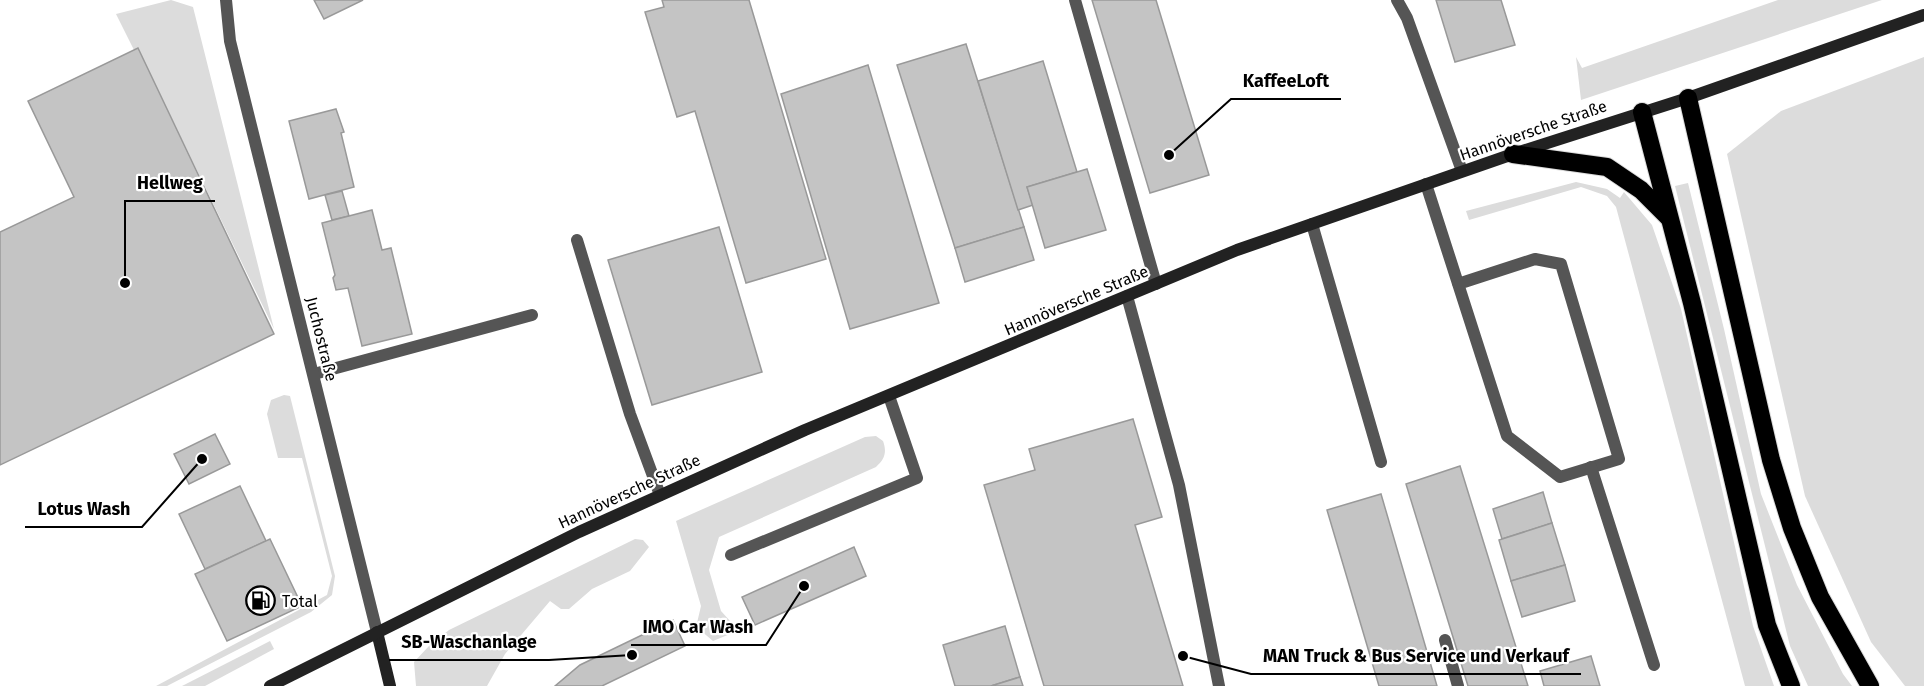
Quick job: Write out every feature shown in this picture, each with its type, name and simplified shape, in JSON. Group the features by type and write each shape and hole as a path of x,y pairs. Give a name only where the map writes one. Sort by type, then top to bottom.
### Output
{"highway":[{"path":"1688,98 1778,482 1792,528 1820,597 1870,686"},
{"path":"1642,112 1692,303 1764,614 1791,686"},
{"path":"1513,154 1607,167 1641,190 1668,218"}],"main road":[{"name":"Hannöversche Straße","path":"270,686 579,532 660,495 1238,250 1462,171 1688,98 1924,15"},
{"name":"Juchostraße","path":"377,632 390,686"}],"street":[{"name":"Juchostraße","path":"226,0 230,41 377,632"},
{"path":"1075,0 1156,285"},
{"path":"1397,0 1407,18 1462,171"},
{"path":"1426,184 1458,284 1507,436 1560,477 1619,459 1561,264 1535,259 1458,284"},
{"path":"1312,224 1381,462"},
{"path":"577,240 630,414 660,495"},
{"path":"1127,296 1179,484 1220,686"},
{"path":"314,374 532,315"},
{"path":"731,555 917,478 889,396"},
{"path":"1591,467 1654,665"},
{"path":"1445,640 1458,686"}],"shaded area":[{"path":"171,0 193,7 274,329 138,49 134,50 116,14"},
{"path":"1778,0 1882,0 1581,100 1576,57 1582,68"},
{"path":"1924,57 1924,686 1905,686 1871,642 1805,496 1727,154 1781,111"},
{"path":"1576,182 1607,189 1620,198 1624,192 1652,225 1681,309 1753,626 1774,686 1745,686 1616,207 1607,196 1581,187 1469,220 1466,211"},
{"path":"1688,183 1761,494 1797,585 1843,674 1852,686 1808,686 1790,646 1675,186"},
{"path":"284,395 290,396 335,576 332,595 311,612 167,686 156,686 327,595 332,576 302,458 278,458 267,414 271,400"},
{"path":"876,436 883,441 885,452 876,467 719,537 709,570 721,611 731,622 735,632 713,641 700,630 697,623 701,606 676,521 865,437"},
{"path":"635,539 643,540 649,547 630,571 592,589 569,609 561,609 550,601 505,654 487,686 416,686 414,662 449,630"},
{"path":"270,641 274,649 205,686 182,686"}],"building":[{"path":"314,0 363,0 324,19"},
{"path":"662,0 749,0 826,259 746,283 695,111 677,117 645,12 664,7"},
{"path":"1092,0 1156,0 1209,175 1150,193"},
{"path":"1436,0 1501,0 1515,45 1455,62"},
{"path":"966,44 1024,227 955,248 897,65"},
{"path":"138,48 274,334 0,465 0,232 74,197 28,101"},
{"path":"1043,61 1077,172 1027,187 1033,205 1018,210 978,81"},
{"path":"868,65 939,303 850,329 781,94"},
{"path":"336,109 344,132 341,133 354,187 309,199 289,121"},
{"path":"1087,169 1106,230 1045,248 1027,187"},
{"path":"342,191 349,216 332,220 325,195"},
{"path":"372,210 382,250 391,248 412,334 362,346 348,288 336,290 333,278 335,275 322,223"},
{"path":"719,227 762,372 652,405 608,260"},
{"path":"1024,227 1034,260 965,282 955,248"},
{"path":"1133,419 1162,517 1135,525 1183,686 1044,686 984,485 1035,470 1029,449"},
{"path":"215,434 230,464 189,484 174,454"},
{"path":"1460,466 1528,686 1468,686 1406,484"},
{"path":"240,486 266,541 205,569 179,514"},
{"path":"1543,492 1552,523 1502,539 1493,509"},
{"path":"1381,494 1437,686 1379,686 1327,510"},
{"path":"1552,523 1565,565 1511,581 1499,540"},
{"path":"270,539 302,606 227,641 195,574"},
{"path":"854,547 866,576 755,625 742,597"},
{"path":"1565,565 1575,601 1522,617 1511,581"},
{"path":"673,620 685,646 602,686 555,686 580,665"},
{"path":"1005,626 1020,677 991,686 955,686 943,645"},
{"path":"1591,656 1600,686 1544,686 1540,671"},
{"path":"1020,677 1023,686 991,686"}],"place":[{"name":"KaffeeLoft","path":"1169,155"},
{"name":"Hellweg","path":"125,283"},
{"name":"Lotus Wash","path":"202,459"},
{"name":"IMO Car Wash","path":"804,586"},
{"name":"Total","path":"261,601"},
{"name":"SB-Waschanlage","path":"632,655"},
{"name":"MAN Truck & Bus Service und Verkauf","path":"1183,656"}]}
